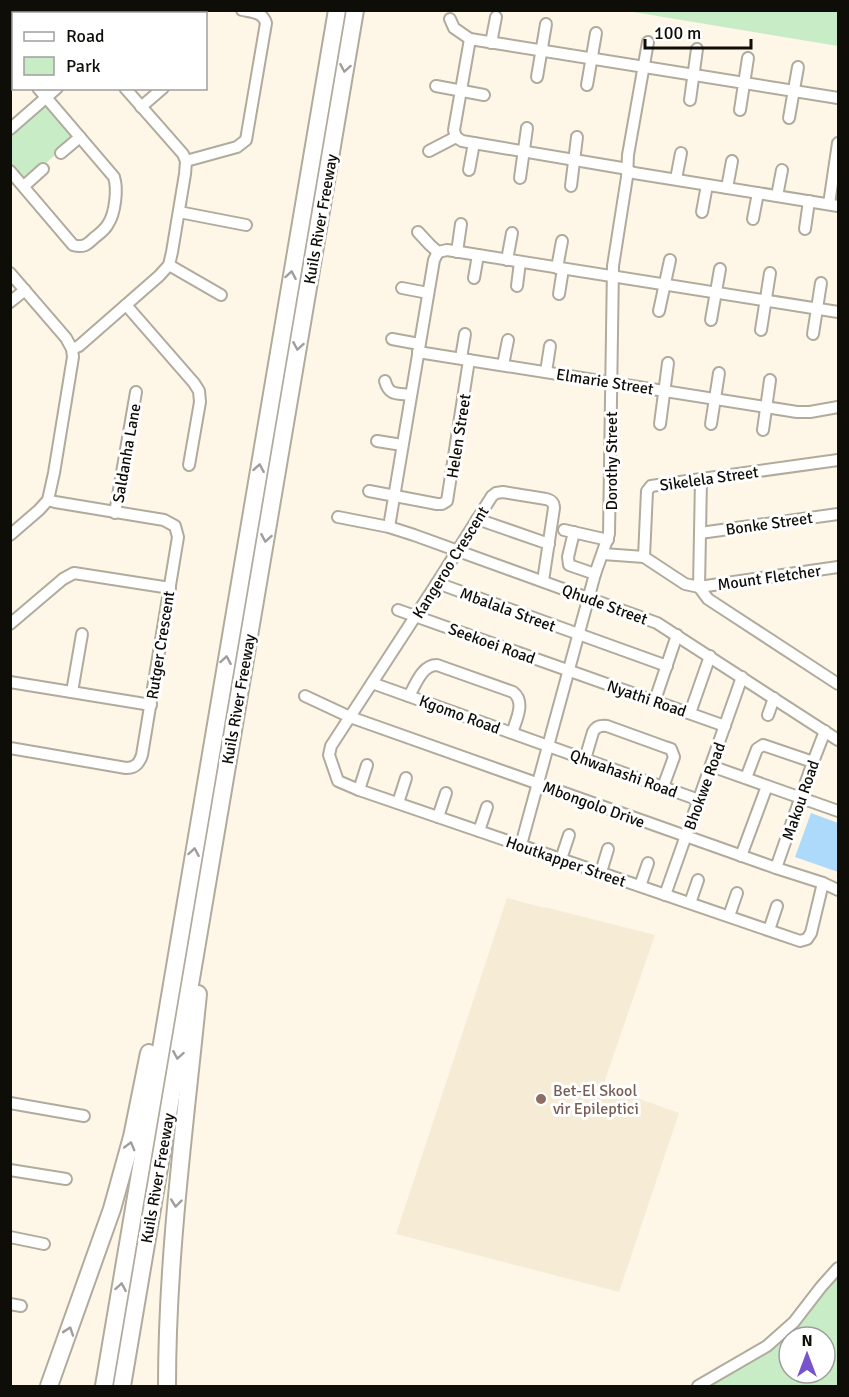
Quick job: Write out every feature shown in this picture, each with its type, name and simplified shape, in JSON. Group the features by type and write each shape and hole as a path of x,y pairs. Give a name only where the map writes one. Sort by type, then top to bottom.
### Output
{"highway":[{"name":"Kuils River Freeway","path":"104,1386 337,10"},
{"name":"Kuils River Freeway","path":"122,1386 355,10"},
{"path":"49,1386 95,1258 122,1174 139,1105 169,954 184,910"},
{"path":"167,1386 175,1207 200,977 201,915"}],"street":[{"path":"186,161 237,147 246,140 266,23 261,15 242,10"},
{"path":"491,43 496,17"},
{"path":"450,19 454,28 470,39 838,99"},
{"path":"537,77 546,24"},
{"path":"587,85 596,33"},
{"path":"470,39 454,130 456,137 462,141 622,168 634,173 833,205 838,148"},
{"name":"Dorothy Street","path":"521,845 595,574 608,540 613,266 627,177 628,154 648,42"},
{"path":"690,100 698,50"},
{"path":"740,110 748,58"},
{"path":"789,118 798,67"},
{"path":"436,86 484,95"},
{"path":"10,171 73,245 81,247 87,245 110,222 116,187 114,177 40,90"},
{"path":"10,129 55,90"},
{"path":"72,349 126,305 169,265 186,161 183,154 127,90"},
{"path":"141,107 161,90"},
{"path":"520,178 527,128"},
{"path":"61,153 80,137"},
{"path":"429,151 456,137"},
{"path":"571,186 577,137"},
{"path":"469,170 474,143"},
{"path":"676,179 681,153"},
{"path":"728,188 732,161"},
{"path":"24,186 44,169"},
{"path":"777,196 782,170"},
{"path":"702,212 708,184"},
{"path":"753,219 758,193"},
{"path":"805,229 809,201"},
{"path":"179,212 246,225"},
{"path":"457,252 461,225"},
{"path":"418,232 438,252"},
{"path":"507,260 512,233"},
{"path":"559,294 562,242"},
{"path":"389,527 434,257 438,252 444,250 478,255 838,312"},
{"path":"474,278 478,255"},
{"path":"659,312 670,260"},
{"path":"517,286 520,262"},
{"path":"169,265 222,295"},
{"path":"711,320 720,269"},
{"path":"10,273 66,338 72,349 72,369 48,500 10,535"},
{"path":"761,330 770,273"},
{"path":"813,334 821,283"},
{"path":"402,288 428,292"},
{"path":"10,302 25,290"},
{"path":"126,305 199,391 200,402 189,465"},
{"path":"465,334 465,359"},
{"name":"Elmarie Street","path":"392,339 465,359 766,407 801,412 838,407"},
{"path":"503,365 507,340"},
{"name":"Elmarie Street","path":"546,372 550,346"},
{"name":"Helen Street","path":"394,496 437,504 442,504 448,499 465,359"},
{"name":"Elmarie Street","path":"660,424 668,363"},
{"path":"711,424 719,373"},
{"path":"763,430 770,380"},
{"path":"385,381 390,391 411,395"},
{"name":"Saldanha Lane","path":"116,513 136,392"},
{"path":"377,441 402,445"},
{"name":"Sikelela Street","path":"644,557 648,489 653,485 838,460"},
{"path":"700,478 699,587 708,599 838,684"},
{"path":"369,491 394,496"},
{"name":"Kangeroo Crescent","path":"350,717 496,493 548,499 552,502 554,508 543,581"},
{"name":"Rutger Crescent","path":"10,748 126,768 137,765 140,761 151,705 178,537 176,526 164,520 48,500"},
{"name":"Bonke Street","path":"700,533 838,514"},
{"name":"Qhude Street","path":"338,517 389,527 651,620 838,740"},
{"path":"477,519 549,544"},
{"path":"595,574 569,565 569,531 608,540"},
{"path":"603,554 644,557 685,584 699,587"},
{"name":"Mount Fletcher","path":"699,587 838,567"},
{"path":"10,624 63,579 74,573 170,588"},
{"name":"Mbalala Street","path":"437,583 667,666"},
{"name":"Seekoei Road","path":"398,610 569,670"},
{"path":"72,692 82,634"},
{"path":"655,700 677,635"},
{"path":"690,713 710,657"},
{"path":"409,696 426,668 431,665 437,665 513,692 520,700 520,705 512,733"},
{"name":"Nyathi Road","path":"569,670 725,726"},
{"name":"Bhokwe Road","path":"665,895 742,677"},
{"path":"10,682 151,705"},
{"name":"Kgomo Road","path":"372,683 549,746"},
{"name":"Mbongolo Drive","path":"305,696 350,717 838,890"},
{"path":"768,715 774,698"},
{"name":"Houtkapper Street","path":"350,717 329,752 338,781 358,790 800,940 809,938 823,883"},
{"path":"585,759 593,732 601,726 607,726 666,747 671,749 674,757 663,787"},
{"name":"Makou Road","path":"776,868 825,731"},
{"path":"746,778 757,749 763,745 813,762"},
{"name":"Qhwahashi Road","path":"549,746 699,800"},
{"path":"358,790 367,765"},
{"path":"711,766 801,798 838,808"},
{"path":"398,803 406,778"},
{"path":"741,856 767,786"},
{"path":"438,817 446,793"},
{"path":"479,831 487,807"},
{"path":"561,859 569,835"},
{"path":"601,873 609,849"},
{"path":"640,886 648,862"},
{"path":"690,903 698,880"},
{"path":"729,916 737,893"},
{"path":"769,930 777,906"},
{"path":"10,1103 84,1116"},
{"path":"10,1170 66,1179"},
{"path":"10,1237 44,1244"},
{"path":"698,1386 767,1346 794,1322 838,1268"}],"shaded area":[{"name":"Bet-El Skool vir Epileptici","path":"507,898 655,935 603,1086 679,1113 619,1292 396,1234"}],"green space":[{"path":"627,11 838,11 838,46"},
{"path":"44,106 76,137 24,182 11,166 10,134"},
{"path":"838,1273 838,1386 702,1386 759,1353 777,1335 777,1385 837,1385 837,1325 787,1325"}],"water":[{"path":"811,813 838,823 838,872 795,857"}],"place":[{"name":"Bet-El Skool vir Epileptici","path":"541,1099"}]}
